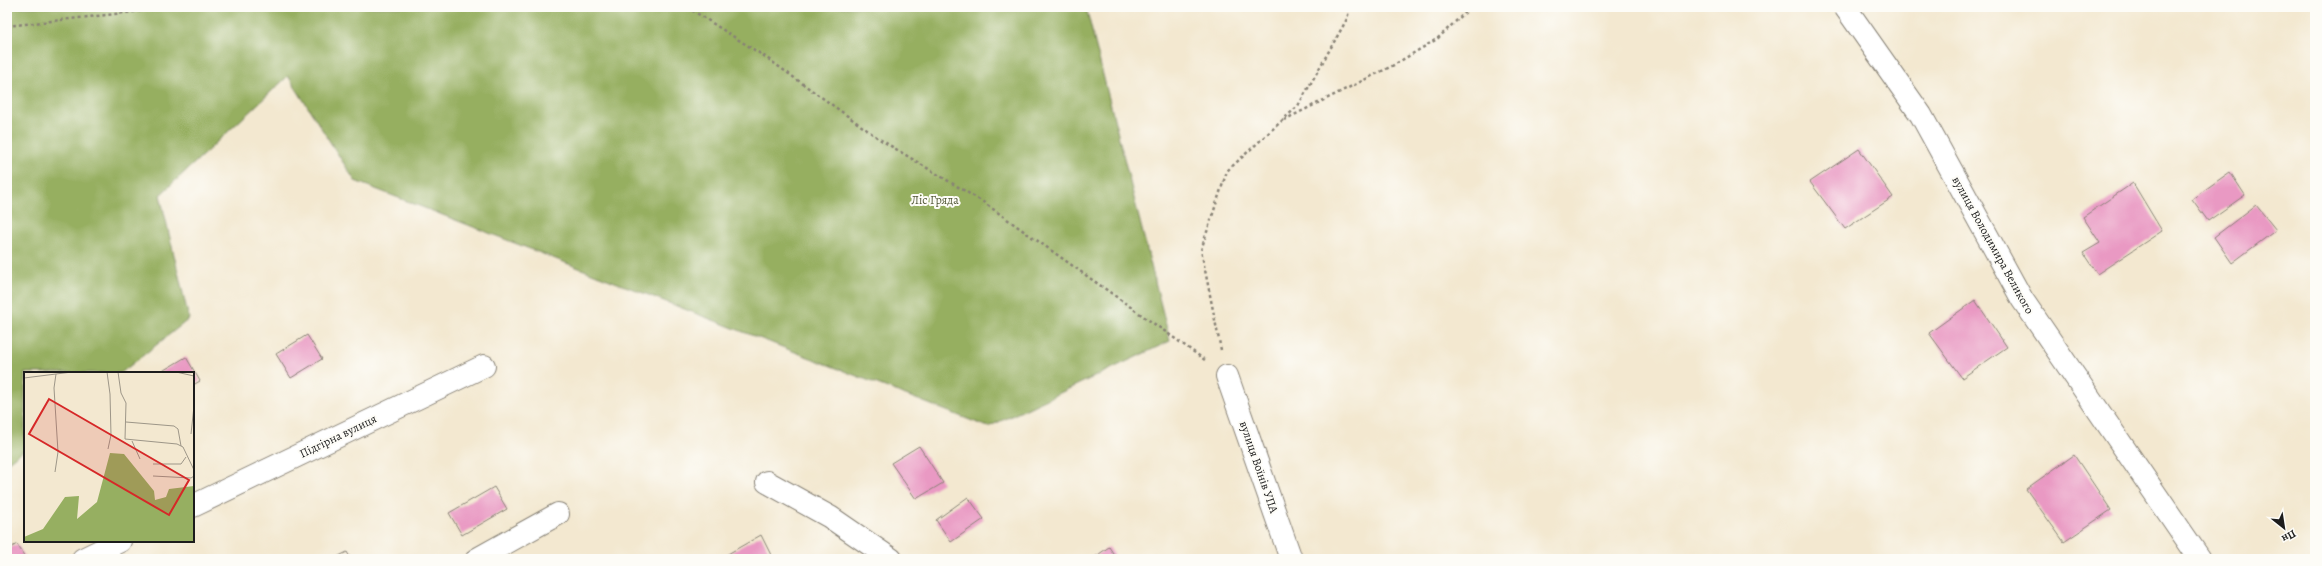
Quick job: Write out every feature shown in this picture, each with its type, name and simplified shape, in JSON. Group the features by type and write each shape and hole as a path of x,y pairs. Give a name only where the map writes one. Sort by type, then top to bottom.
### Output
{"street":[{"name":"вулиця Володимира Великого","path":"1845,7 1921,115 2022,299 2200,559"},
{"name":"Підгірна вулиця","path":"194,506 484,366"},
{"name":"вулиця Воїнів УПА","path":"1226,376 1291,559"},
{"path":"767,482 830,517 891,559"},
{"path":"477,559 558,514"},
{"path":"83,559 118,542"}],"path":[{"path":"7,26 178,7"},
{"path":"687,7 764,56 881,140 983,202 1226,376"},
{"path":"1226,376 1201,250 1227,171 1298,106 1347,19 1350,7"},
{"path":"1281,121 1392,66 1437,39 1470,7"}],"green space":[{"name":"Ліс Гряда","path":"7,7 1086,7 1170,341 988,427 355,181 288,76 160,195 189,319 122,372 24,372 24,450 7,463"}],"building":[{"path":"1859,149 1893,197 1845,229 1810,182"},
{"path":"2230,172 2245,195 2208,221 2192,199"},
{"path":"2133,183 2162,231 2097,274 2083,253 2100,243 2083,217"},
{"path":"2256,205 2276,230 2232,263 2214,237"},
{"path":"1975,300 2007,347 1962,378 1929,333"},
{"path":"307,335 322,359 291,378 276,354"},
{"path":"186,357 200,381 194,384 194,372 161,372"},
{"path":"919,446 943,483 916,499 891,463"},
{"path":"2074,455 2111,510 2064,542 2026,489"},
{"path":"494,487 507,509 462,535 449,513"},
{"path":"968,497 984,519 951,542 936,520"},
{"path":"761,535 773,559 719,559"},
{"path":"17,544 26,559 7,559 7,550"},
{"path":"1109,547 1117,559 1092,559"},
{"path":"347,552 351,559 333,559"}]}
